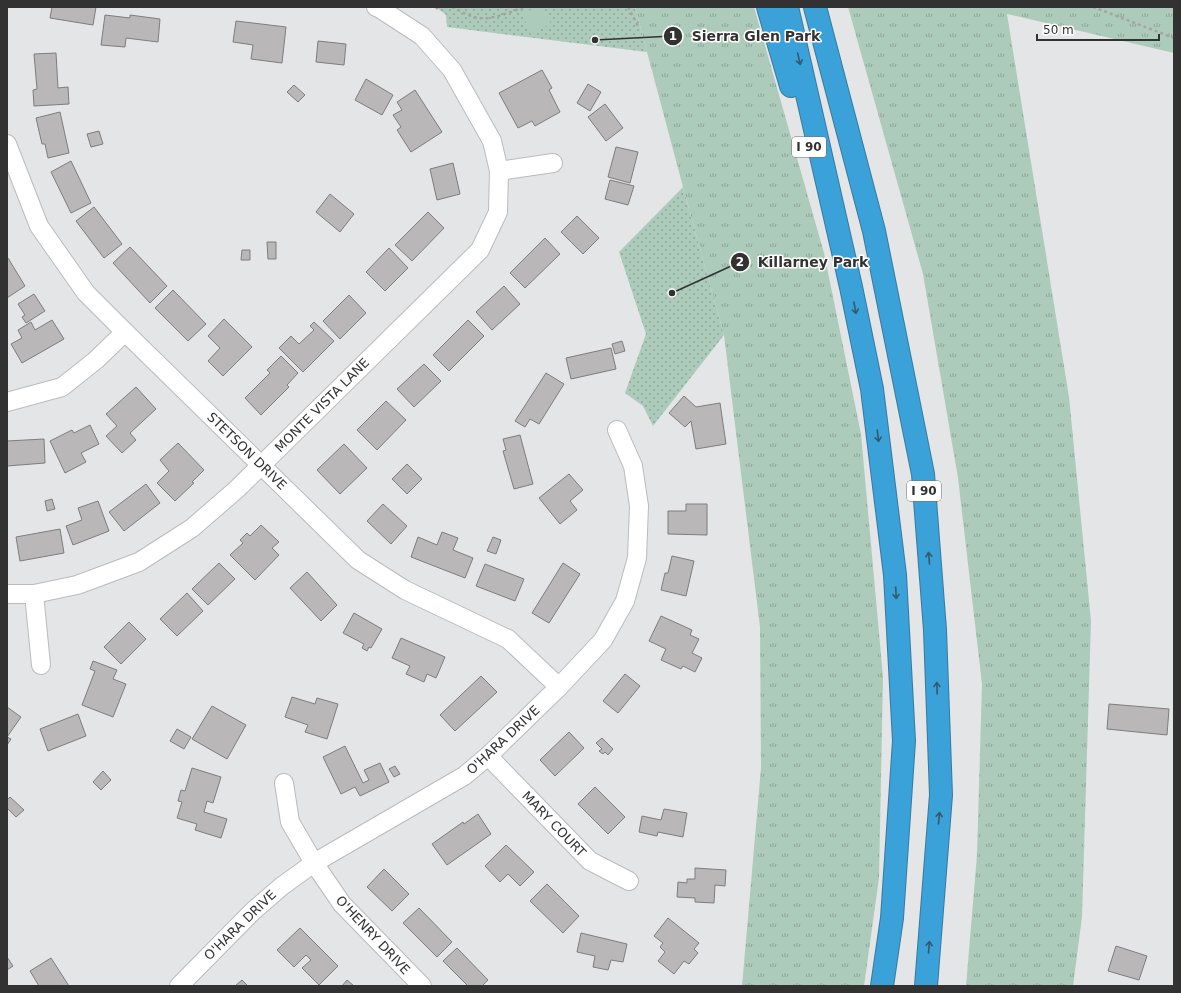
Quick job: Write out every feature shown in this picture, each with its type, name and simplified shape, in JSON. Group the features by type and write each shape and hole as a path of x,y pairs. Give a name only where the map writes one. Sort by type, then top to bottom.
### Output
{"highway":[{"name":"I 90","path":"768,7 851,287"},
{"name":"I 90","path":"787,7 851,287 872,389 895,575 904,741 892,918 882,986"},
{"name":"I 90","path":"815,7 874,230 922,474 935,630 941,795 926,986"}],"street":[{"name":"MONTE VISTA LANE","path":"7,594 34,594 77,586 139,562 192,528 262,465 480,250 498,212 499,171 492,141 452,70 422,36 376,7"},
{"name":"STETSON DRIVE","path":"7,144 39,226 86,293 125,332 358,560 406,590 508,639 559,687"},
{"path":"499,171 553,163"},
{"path":"7,402 62,387 96,360 125,332"},
{"name":"O'HARA DRIVE","path":"179,986 252,912 282,886 314,863 464,776 488,756 559,687 603,640 625,601 637,558 639,506 633,466 617,430"},
{"path":"34,594 41,665"},
{"name":"MARY COURT","path":"488,756 590,861 629,881"},
{"name":"O'HENRY DRIVE","path":"284,784 290,822 314,863 342,904 422,986"}],"path":[{"path":"452,7 468,15 480,18 494,17 524,7"},
{"path":"628,7 638,26"},
{"path":"1093,7 1174,38"}],"green space":[{"path":"436,7 635,7 647,52 447,27 446,15"},
{"path":"537,7 544,7 551,24 531,33 522,14"},
{"path":"635,7 754,7 824,253 861,434 883,677 879,878 864,986 742,986 761,768 760,627 724,335"},
{"path":"848,7 1174,7 1174,53 1007,14 1069,397 1091,621 1082,917 1073,986 966,986 977,855 982,684 958,478 923,274"},
{"path":"683,187 724,335 653,426 643,406 625,393 646,334 619,252"}],"building":[{"path":"52,7 96,7 93,25 50,18"},
{"path":"105,15 130,18 130,15 160,19 158,42 126,38 125,47 101,45"},
{"path":"236,21 286,27 282,63 251,59 253,45 233,42"},
{"path":"318,41 346,44 344,65 316,62"},
{"path":"56,53 58,88 68,87 69,104 34,106 33,90 37,89 34,54"},
{"path":"542,70 552,88 549,90 560,112 535,126 532,121 518,128 499,93"},
{"path":"366,79 393,95 382,115 355,100"},
{"path":"588,84 601,92 590,111 577,103"},
{"path":"294,85 305,95 298,102 287,92"},
{"path":"415,90 442,132 411,152 397,130 401,127 393,115 402,110 397,102"},
{"path":"605,104 623,128 606,141 588,117"},
{"path":"60,112 69,153 48,158 45,144 42,144 36,118"},
{"path":"99,131 103,144 91,147 87,134"},
{"path":"616,147 638,152 630,183 608,177"},
{"path":"71,161 91,203 71,213 51,172"},
{"path":"453,163 460,194 437,200 430,169"},
{"path":"610,180 634,186 628,205 605,199"},
{"path":"330,194 354,214 340,232 316,212"},
{"path":"94,207 122,244 104,258 76,221"},
{"path":"428,212 444,228 412,261 395,245"},
{"path":"577,216 599,238 583,254 561,232"},
{"path":"545,238 560,254 525,288 510,273"},
{"path":"267,242 276,242 276,259 268,259"},
{"path":"130,247 167,286 150,303 113,263"},
{"path":"389,248 408,268 385,291 366,272"},
{"path":"242,250 250,250 250,260 241,260"},
{"path":"8,258 25,286 7,298 7,259"},
{"path":"504,286 520,304 492,330 476,312"},
{"path":"173,290 206,324 188,341 155,308"},
{"path":"34,294 45,311 26,323 22,317 25,315 18,304"},
{"path":"349,295 366,313 340,339 323,321"},
{"path":"224,319 252,347 223,376 208,361 220,348 208,336"},
{"path":"52,320 64,339 22,363 11,344 22,338 18,330 31,322 35,330"},
{"path":"468,320 484,336 449,371 433,355"},
{"path":"314,322 334,341 303,372 279,348 291,336 299,344 314,330 310,326"},
{"path":"622,341 625,351 615,354 612,344"},
{"path":"611,348 616,369 571,379 566,358"},
{"path":"281,356 298,373 287,385 289,387 261,415 245,398 270,373 267,370"},
{"path":"424,364 441,381 414,407 397,389"},
{"path":"546,373 564,384 539,424 530,419 525,427 515,421"},
{"path":"136,387 156,409 130,433 136,440 122,453 106,436 117,426 106,414"},
{"path":"684,396 696,407 720,403 726,444 696,449 691,421 685,427 669,413"},
{"path":"386,401 406,420 377,450 357,430"},
{"path":"90,425 99,444 81,453 86,462 65,473 50,441 72,430 74,433"},
{"path":"520,435 533,484 514,489 503,451 506,450 503,439"},
{"path":"44,439 45,463 7,466 7,441"},
{"path":"178,443 204,470 192,482 194,483 175,501 157,483 169,471 160,460"},
{"path":"344,444 367,468 340,494 317,470"},
{"path":"407,464 422,479 407,494 392,479"},
{"path":"569,474 583,490 570,501 577,510 560,524 539,498"},
{"path":"146,484 160,503 124,531 109,512"},
{"path":"52,499 55,509 47,511 45,501"},
{"path":"98,501 109,531 73,545 66,526 82,520 78,508"},
{"path":"383,504 407,526 391,544 367,521"},
{"path":"686,504 707,504 707,535 668,534 668,511 686,511"},
{"path":"261,525 279,542 272,548 279,555 255,580 230,555 243,543 240,540 247,533 250,536"},
{"path":"60,529 64,553 20,561 16,537"},
{"path":"442,532 458,538 453,550 473,558 465,578 411,557 418,537 437,545"},
{"path":"493,537 501,540 496,554 487,551"},
{"path":"672,556 694,561 686,596 661,590 665,573 668,573"},
{"path":"219,563 235,579 208,605 192,589"},
{"path":"563,563 580,574 549,623 532,613"},
{"path":"485,564 524,579 515,601 476,586"},
{"path":"307,572 337,605 321,621 290,588"},
{"path":"187,593 203,611 177,636 160,619"},
{"path":"354,613 382,629 371,648 369,647 367,651 362,648 364,644 343,633"},
{"path":"661,616 692,630 690,635 699,639 692,653 702,658 695,672 683,666 681,669 661,660 666,649 649,641"},
{"path":"129,622 146,639 121,664 104,647"},
{"path":"401,638 445,657 436,678 427,674 424,682 406,674 410,666 392,658"},
{"path":"93,661 117,670 113,679 126,684 113,717 82,705 95,671 90,669"},
{"path":"625,674 640,686 618,713 603,701"},
{"path":"481,676 497,692 455,731 440,715"},
{"path":"292,697 315,704 317,698 338,704 327,739 305,732 308,725 285,717"},
{"path":"1109,704 1169,709 1167,735 1107,729"},
{"path":"212,706 246,725 227,759 192,739"},
{"path":"7,707 21,717 7,737"},
{"path":"78,714 86,736 48,751 40,729"},
{"path":"177,729 191,737 184,749 170,741"},
{"path":"569,732 584,748 555,776 540,760"},
{"path":"7,737 11,739 7,745"},
{"path":"602,738 613,749 608,755 605,752 603,754 599,751 602,749 596,743"},
{"path":"345,746 363,783 369,780 364,770 380,763 389,782 360,796 355,787 341,794 323,757"},
{"path":"395,766 400,774 394,777 389,769"},
{"path":"192,768 221,777 213,803 207,801 204,812 227,819 221,838 195,830 197,824 177,818 182,802 178,801 181,790 185,791"},
{"path":"103,771 111,780 101,790 93,782"},
{"path":"595,787 625,817 608,834 578,804"},
{"path":"10,797 24,810 16,817 7,808 7,800"},
{"path":"664,809 687,813 683,837 658,832 657,836 639,832 642,816 661,820"},
{"path":"478,814 491,834 447,865 432,844 463,822 464,824"},
{"path":"506,845 534,872 520,886 508,874 500,882 485,866"},
{"path":"695,868 726,870 725,886 715,885 714,903 695,902 695,898 677,897 678,882 687,883 687,879 695,879"},
{"path":"384,869 409,894 392,911 367,887"},
{"path":"547,884 579,916 563,933 530,901"},
{"path":"419,908 452,942 437,957 403,923"},
{"path":"668,918 699,943 694,949 698,953 689,964 684,961 674,974 658,961 665,952 660,947 663,943 654,936"},
{"path":"300,928 338,966 319,985 302,968 311,960 306,955 294,967 277,950"},
{"path":"581,933 627,944 623,962 611,960 608,970 593,967 595,956 577,952"},
{"path":"1116,946 1147,956 1139,980 1108,971"},
{"path":"457,948 488,980 482,986 468,986 443,961"},
{"path":"7,957 13,966 7,970"},
{"path":"51,958 69,986 39,986 30,971"},
{"path":"242,980 248,986 235,986"},
{"path":"347,980 354,986 342,986"}],"place":[{"name":"Sierra Glen Park","path":"595,40"},
{"name":"Killarney Park","path":"672,293"}]}
